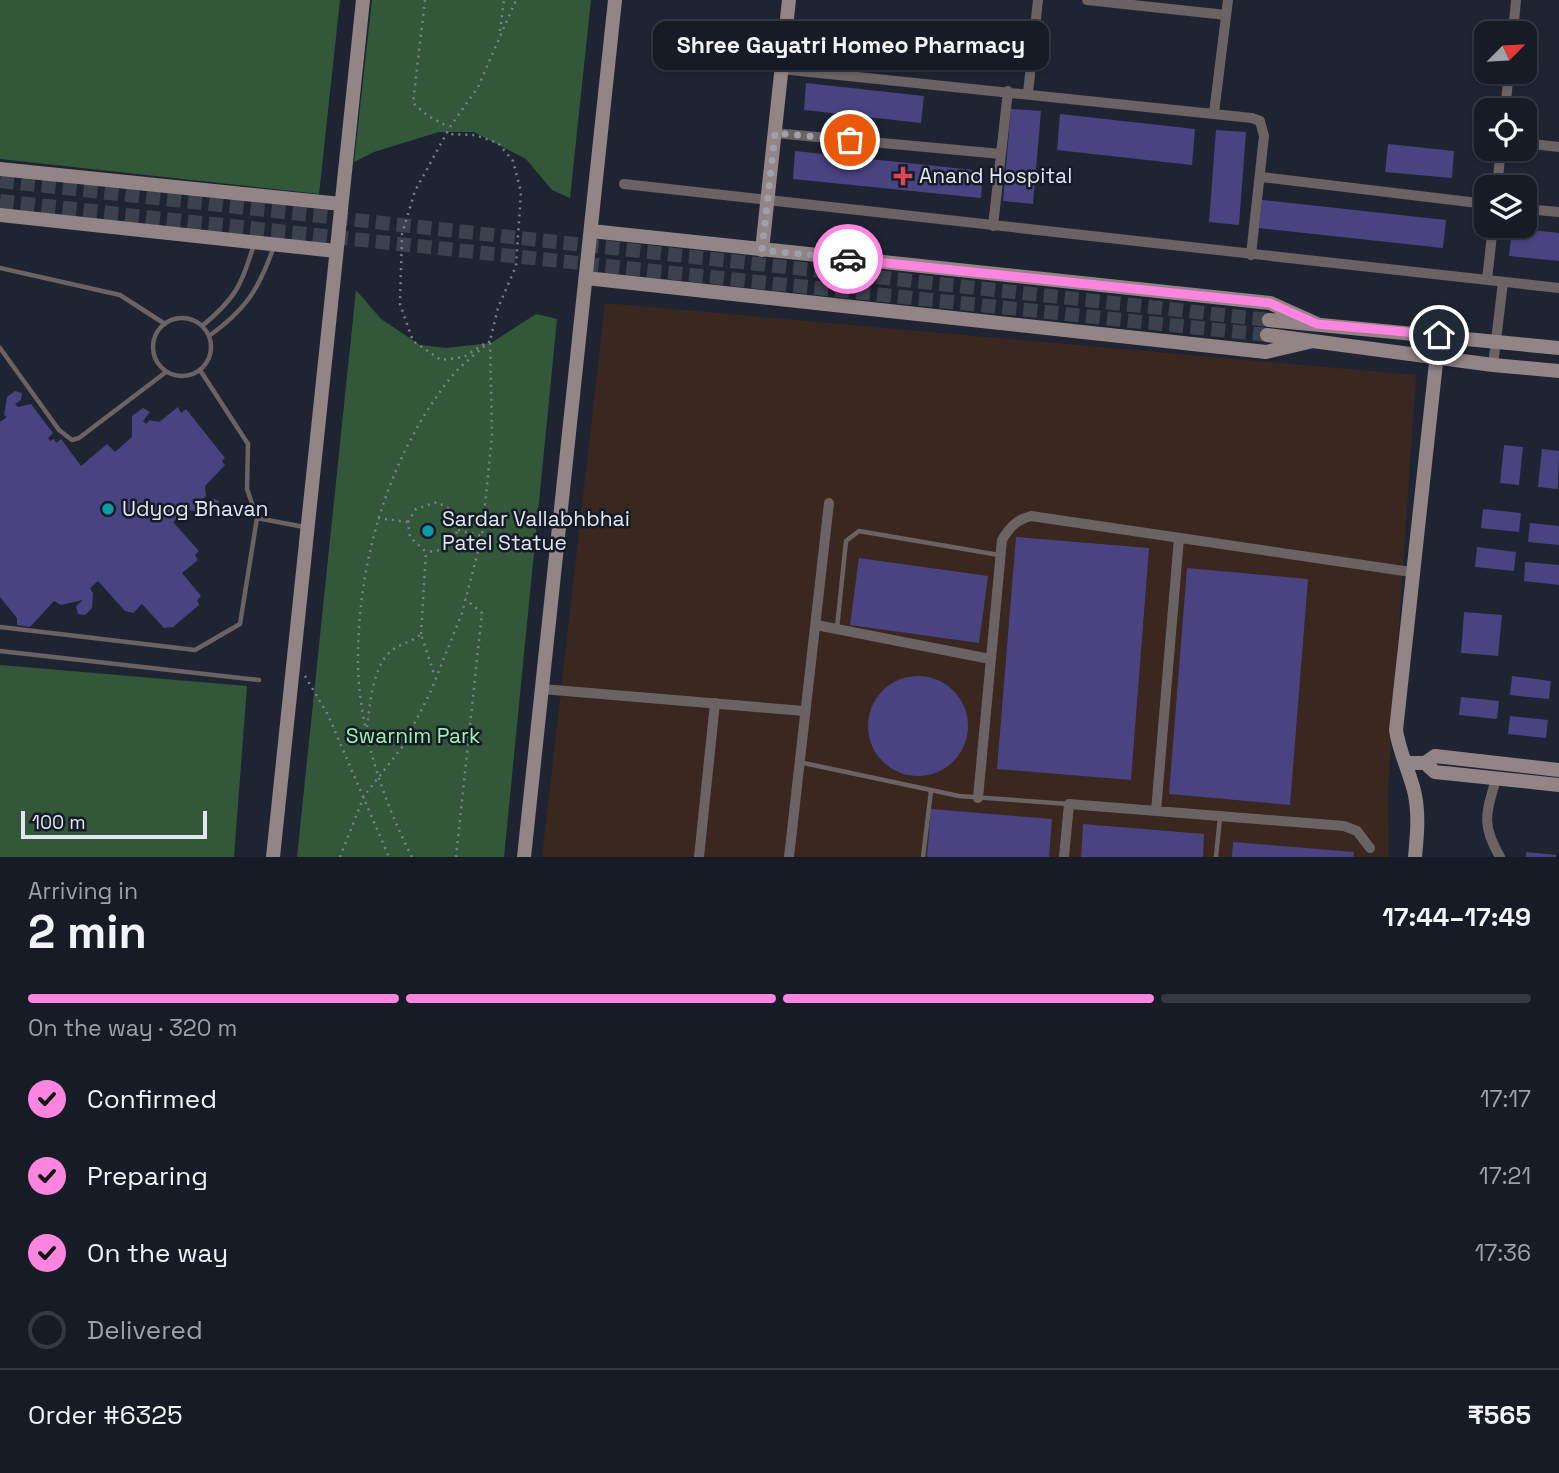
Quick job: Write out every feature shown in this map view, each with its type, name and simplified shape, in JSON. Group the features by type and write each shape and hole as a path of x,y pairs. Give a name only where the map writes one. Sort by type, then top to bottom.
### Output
{"street":[{"path":"273,857 363,0"},
{"path":"524,857 615,0"},
{"path":"762,250 789,0"},
{"path":"1028,93 1038,0"},
{"path":"1087,0 1226,15"},
{"path":"1214,113 1228,0"},
{"path":"1514,21 1516,0"},
{"path":"781,69 1214,113 1260,121 1265,136 1251,254"},
{"path":"993,226 1008,91"},
{"path":"775,133 1001,154"},
{"path":"1537,144 1559,146"},
{"path":"0,169 341,204"},
{"path":"1261,177 1474,203"},
{"path":"624,184 1559,288"},
{"path":"1537,210 1559,212"},
{"path":"0,215 336,251"},
{"path":"591,231 1270,303 1317,324"},
{"path":"1487,280 1492,238"},
{"path":"586,278 1266,352 1313,341"},
{"path":"1493,365 1503,282"},
{"path":"1269,320 1559,348"},
{"path":"1267,335 1493,365 1559,371"},
{"path":"1415,857 1418,813 1396,730 1411,572 1439,335"},
{"path":"789,857 829,503"},
{"path":"978,798 1002,540 1010,527 1031,516 1411,572"},
{"path":"1156,811 1179,538"},
{"path":"816,625 990,659"},
{"path":"542,689 804,711"},
{"path":"699,857 715,703"},
{"path":"1405,762 1425,763 1435,756 1559,770"},
{"path":"1425,763 1435,772 1559,785"},
{"path":"1496,779 1486,813 1486,828 1500,857"},
{"path":"1064,857 1069,804 1344,826 1357,831 1369,852"}],"lane":[{"path":"202,326 228,304 245,275 255,243"},
{"path":"209,337 238,315 252,297 274,244"},
{"path":"0,268 120,295 165,324"},
{"path":"180,318 192,320 202,326 209,337 211,348 208,360 200,370 190,375 177,376 166,372 153,352 153,340 165,324 180,318"},
{"path":"0,348 59,430 72,440 166,372"},
{"path":"0,627 195,650 240,624 257,518 247,489 248,444 200,370"},
{"path":"257,518 307,528"},
{"path":"837,629 846,541 859,531 1001,555"},
{"path":"0,651 259,680"},
{"path":"798,762 931,791 978,798 1069,804"},
{"path":"923,857 931,791"},
{"path":"1216,857 1220,816"}],"path":[{"path":"425,0 413,103 428,116 450,127"},
{"path":"500,36 504,0"},
{"path":"490,341 464,357 441,360 413,341 400,304 402,234 415,191 450,127 478,87 516,0"},
{"path":"340,857 364,796 403,746 436,679 466,599 482,536 492,435 490,341 498,308 516,267 521,192 513,161 498,143 475,135 446,134"},
{"path":"412,857 380,777 367,730 358,665 366,575 378,518 411,439 448,380 490,341"},
{"path":"437,502 450,509 458,530 447,549 426,552 414,544 408,522 416,509 437,502"},
{"path":"378,518 408,522"},
{"path":"458,530 482,536"},
{"path":"426,552 421,634 436,679"},
{"path":"456,857 482,613 466,599"},
{"path":"367,730 372,693 386,656 421,634"},
{"path":"294,658 328,715 389,857"}],"shaded area":[{"path":"605,303 1416,375 1388,791 1389,857 542,857"}],"green space":[{"path":"0,0 340,0 319,194 0,159"},
{"path":"372,0 591,0 570,198 552,190 526,159 474,132 439,132 374,152 354,162"},
{"name":"Swarnim Park","path":"356,290 381,319 420,345 446,348 491,343 536,314 557,319 504,857 297,857"},
{"path":"0,665 247,686 234,857 0,857"}],"building":[{"path":"806,83 924,96 921,123 804,110"},
{"path":"1011,109 1041,111 1033,204 1003,201"},
{"path":"1060,114 1195,129 1192,165 1057,150"},
{"path":"1216,130 1246,132 1239,225 1209,222"},
{"path":"1388,144 1454,151 1452,178 1385,172"},
{"path":"795,151 983,171 981,198 793,179"},
{"path":"1262,200 1446,220 1443,248 1259,228"},
{"path":"1537,231 1559,233 1559,261 1509,256 1511,238 1537,238"},
{"name":"Udyog Bhavan","path":"15,391 22,393 21,400 15,404 18,407 31,404 53,433 48,438 50,441 54,439 56,443 61,439 81,466 107,444 115,452 132,437 132,416 143,408 150,412 143,421 146,424 150,420 159,422 178,407 181,413 186,409 225,458 222,461 225,465 205,486 206,496 202,500 205,503 212,498 219,501 217,509 209,514 188,510 173,522 199,551 195,555 198,560 182,573 201,596 197,600 199,605 173,627 164,628 142,604 133,613 125,611 98,581 90,588 93,593 92,608 85,615 78,614 76,606 83,600 61,605 54,601 30,627 17,625 17,618 0,597 0,422 7,417 4,415 7,397"},
{"path":"1504,445 1523,447 1519,485 1500,483"},
{"path":"1542,449 1559,451 1558,489 1538,487"},
{"path":"1483,509 1521,513 1519,532 1481,528"},
{"path":"1530,523 1559,526 1559,545 1528,542"},
{"path":"1016,537 1149,548 1131,780 997,769"},
{"path":"1477,547 1516,552 1514,571 1475,567"},
{"path":"859,558 988,576 979,643 850,625"},
{"path":"1525,562 1559,565 1559,585 1524,581"},
{"path":"1187,568 1308,579 1290,805 1169,794"},
{"path":"1464,612 1502,615 1498,656 1461,653"},
{"path":"918,676 937,680 953,691 964,707 968,726 964,745 953,761 937,772 918,776 899,772 883,761 872,745 868,726 872,707 883,691 899,680"},
{"path":"1512,676 1551,681 1549,699 1510,695"},
{"path":"1461,697 1499,701 1497,719 1459,715"},
{"path":"1510,716 1548,720 1546,738 1508,734"},
{"path":"931,809 1052,819 1049,857 927,857"},
{"path":"1083,824 1204,834 1203,857 1081,857"},
{"path":"1233,842 1354,852 1353,857 1232,857"},
{"path":"1526,852 1556,855 1556,857 1526,857"}],"tunnel":[{"path":"0,181 1269,320"},
{"path":"0,201 1267,335"}],"way so far":[{"path":"848,259 762,250 775,133 850,140"}],"place":[{"name":"Shree Gayatri Homeo Pharmacy","path":"850,140"},
{"name":"Anand Hospital","path":"903,176"},
{"name":"Udyog Bhavan","path":"108,509"},
{"name":"Sardar Vallabhbhai Patel Statue","path":"428,531"}],"route":[{"path":"848,259 1270,303 1317,324 1439,335"}]}
